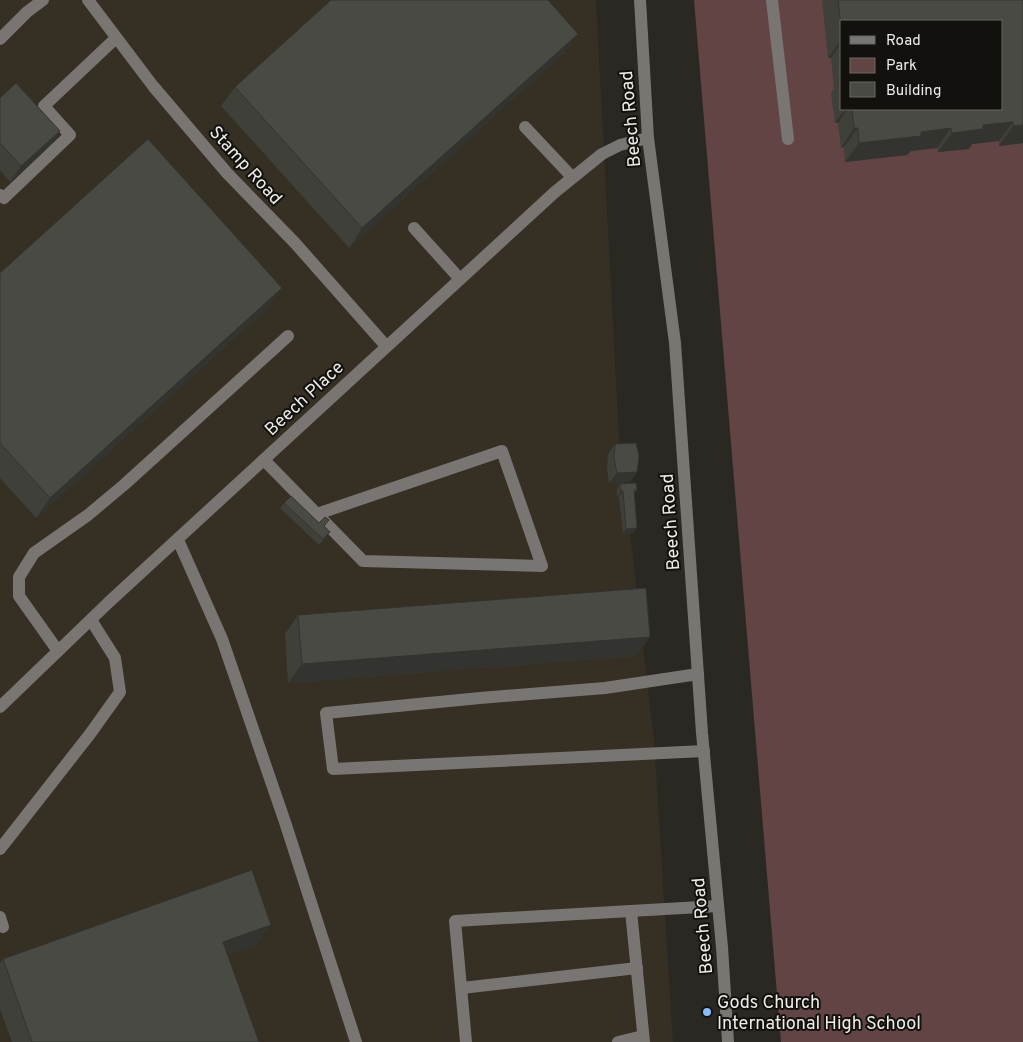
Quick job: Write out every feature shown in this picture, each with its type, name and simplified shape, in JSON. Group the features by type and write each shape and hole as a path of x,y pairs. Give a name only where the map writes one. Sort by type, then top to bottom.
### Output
{"street":[{"path":"0,39 27,12 43,0"},
{"name":"Stamp Road","path":"88,0 153,86 227,173 295,243 386,346"},
{"name":"Beech Road","path":"640,0 648,138 675,343 698,674 728,1042"},
{"path":"772,0 788,139"},
{"path":"0,194 4,198 70,135 44,106 116,38"},
{"path":"525,127 572,177"},
{"name":"Beech Place","path":"0,707 386,346 572,177 602,154 620,145 648,138"},
{"path":"414,228 460,280"},
{"path":"58,651 20,596 19,576 34,553 88,515 125,484 288,336"},
{"path":"264,460 363,561 542,566 502,451 317,514"},
{"path":"178,540 222,639 285,822 356,1042"},
{"path":"0,849 90,734 120,692 115,658 91,620"},
{"path":"698,674 605,688 326,713 333,769 704,751"},
{"path":"466,1042 455,921 718,906"},
{"path":"618,1042 644,1039 631,912"},
{"path":"462,988 637,968"}],"shaded area":[{"path":"0,0 596,0 619,438 654,740 673,1042 0,1042"}],"green space":[{"path":"694,0 1023,0 1023,1042 781,1042"}],"building":[{"path":"331,0 548,0 578,34 362,228 235,87"},
{"path":"838,0 1023,0 1023,125 1013,126 1013,122 983,125 983,129 952,133 951,128 921,132 921,136 859,143 858,128 854,128 852,110 1003,110 1003,20 840,20"},
{"path":"16,83 60,131 21,166 0,143 0,98"},
{"path":"148,139 282,288 50,498 0,443 0,273"},
{"path":"636,443 639,456 637,472 617,473 614,458 615,444"},
{"path":"636,483 637,490 634,490 637,528 626,529 623,491 621,491 620,484"},
{"path":"291,496 319,523 325,517 329,520 324,526 330,532 323,539 284,503"},
{"path":"646,588 650,637 302,664 298,615"},
{"path":"252,870 271,925 223,942 259,1042 32,1042 3,959"}],"place":[{"name":"Gods Church International High School","path":"707,1012"}]}
